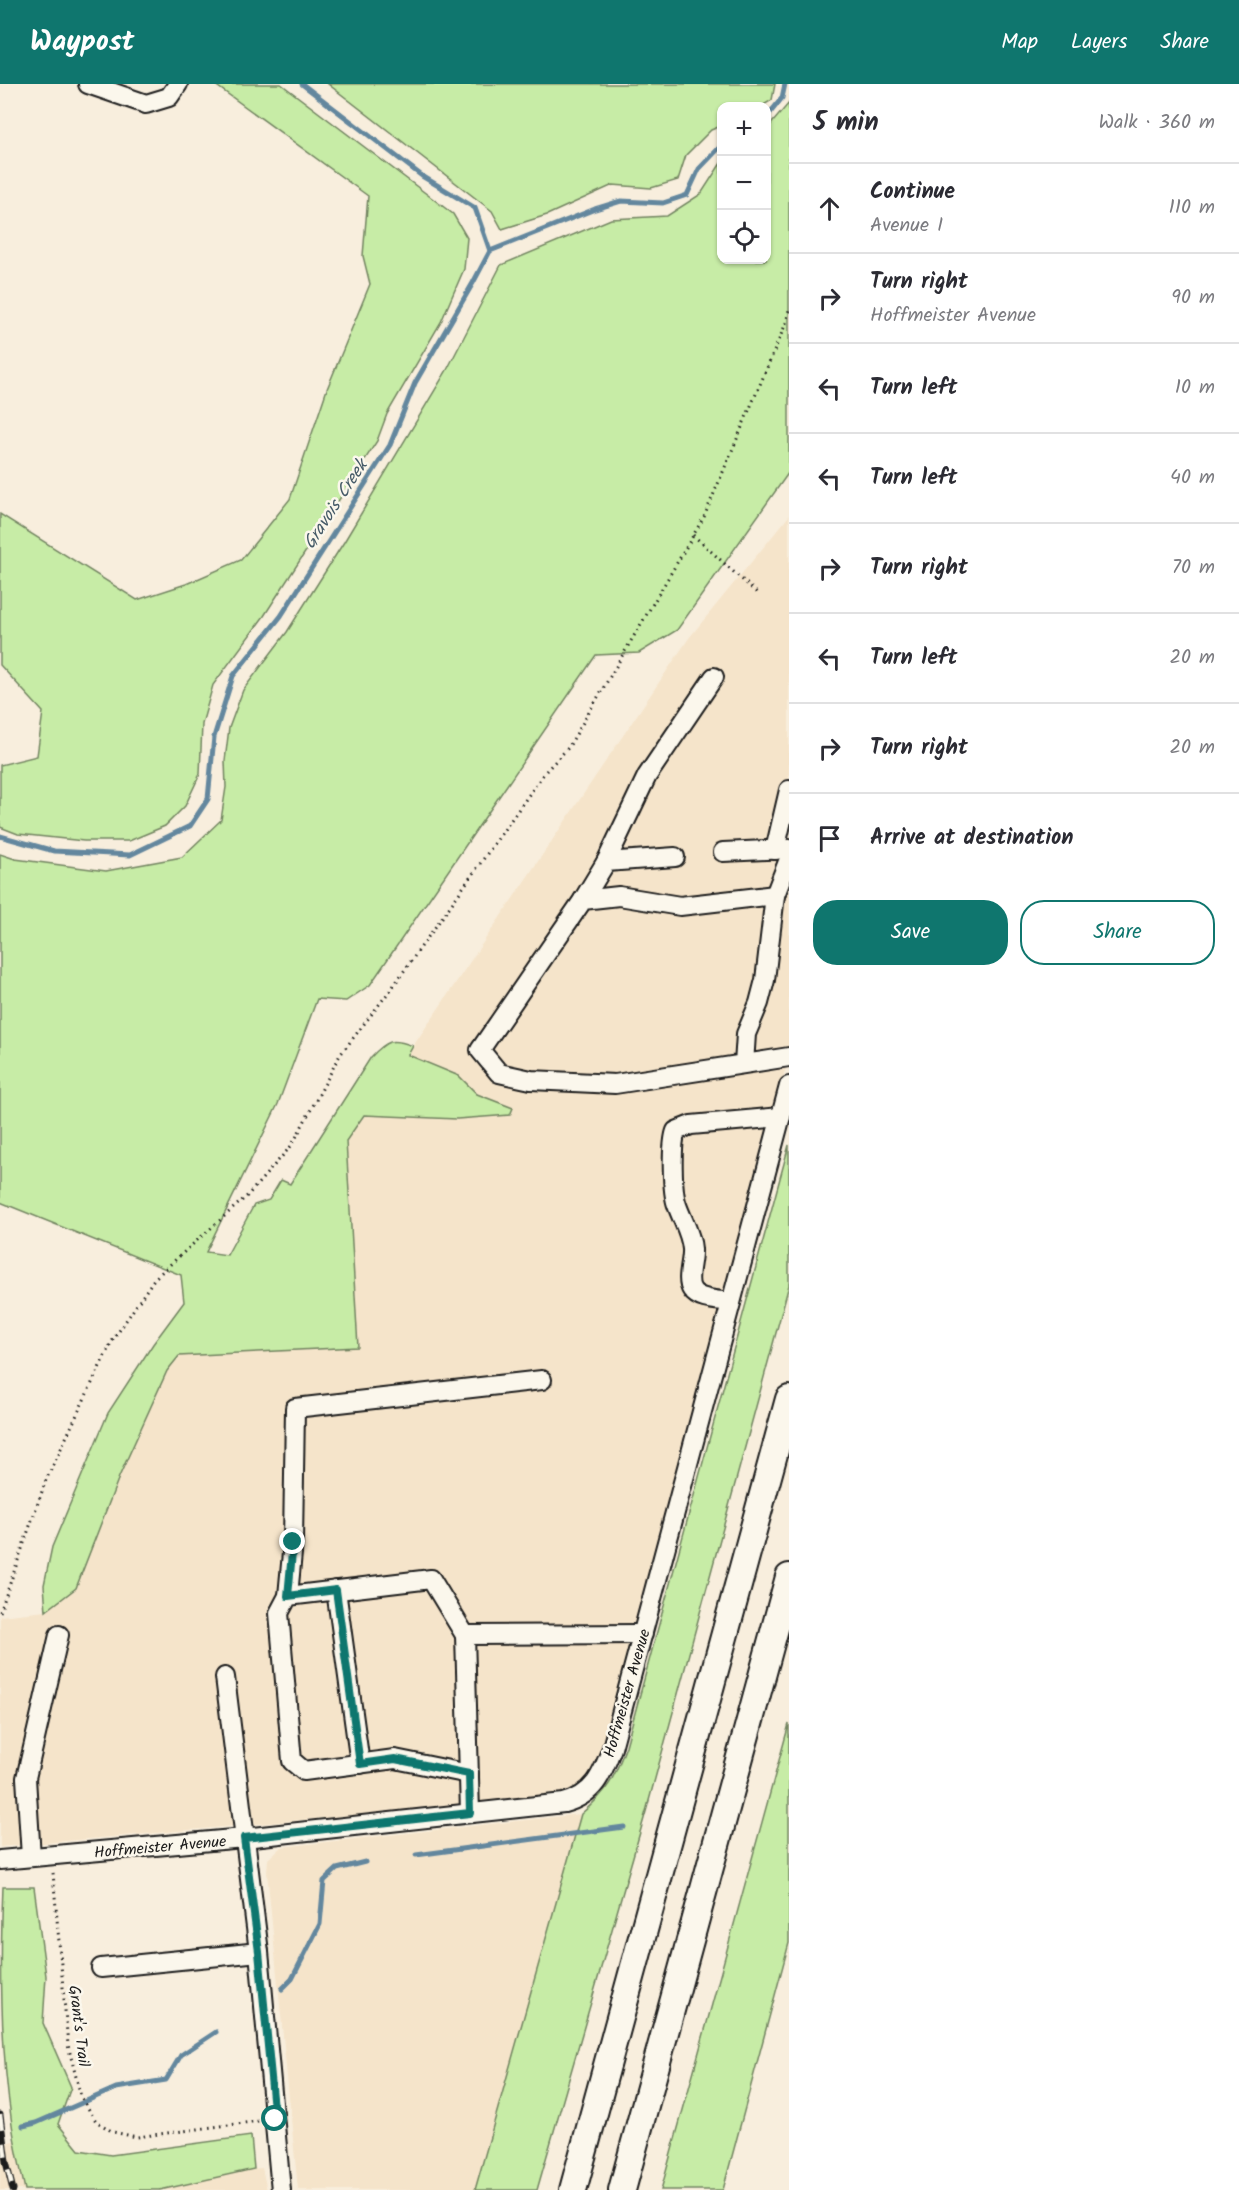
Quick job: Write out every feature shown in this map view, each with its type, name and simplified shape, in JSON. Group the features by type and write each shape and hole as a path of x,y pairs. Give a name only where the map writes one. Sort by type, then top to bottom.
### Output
{"highway":[{"path":"573,2190 789,1398"},
{"path":"622,2190 789,1576"}],"street":[{"path":"88,84 146,104 170,97 178,84"},
{"path":"714,677 647,776 606,862 583,900 480,1050 499,1073 531,1080 615,1084 789,1057"},
{"path":"744,1064 746,1034 759,1003 765,980 775,895 784,853 789,790"},
{"path":"723,852 784,853"},
{"path":"606,862 675,857"},
{"path":"583,900 619,896 680,906 775,895"},
{"name":"Hoffmeister Avenue","path":"0,1860 244,1838 564,1803 580,1799 603,1772 612,1748 789,1086"},
{"path":"731,1302 702,1297 694,1293 690,1286 692,1248 687,1226 676,1204 672,1142 676,1131 691,1125 781,1117"},
{"path":"469,1774 395,1759 304,1772 292,1761 279,1613 288,1596 293,1542 295,1407 542,1380"},
{"path":"288,1596 430,1579 465,1635 470,1813"},
{"path":"336,1590 360,1764"},
{"path":"465,1635 643,1634"},
{"path":"31,1857 26,1778 59,1635"},
{"path":"225,1677 259,1952 281,2190"},
{"path":"101,1968 259,1952"}],"path":[{"path":"0,1612 46,1480 111,1342 154,1279 247,1197 292,1145 340,1055 392,988 545,772 568,748 704,517 782,334 789,310"},
{"path":"693,535 758,594"},
{"name":"Grant's Trail","path":"52,1872 68,2045 81,2097 96,2121 113,2133 137,2137 237,2123"}],"shaded area":[{"path":"789,516 789,1056 599,1757 589,1776 573,1793 551,1798 0,1847 0,1616 46,1611 76,1588 119,1477 167,1371 179,1355 358,1347 346,1141 364,1114 457,1119 510,1115 513,1108 477,1094 459,1076 407,1055 689,638"},
{"path":"581,1814 475,2190 298,2190 267,1872 268,1859 281,1847"},
{"path":"15,2140 25,2190 0,2190 0,2146"},
{"path":"262,2168 267,2190 160,2190 254,2169"}],"green space":[{"path":"214,84 281,84 453,214 467,238 464,269 441,322 387,414 377,441 264,616 213,685 202,724 200,774 185,806 165,826 129,841 84,841 18,834 0,827 0,765 37,756 43,712 0,665 0,514 137,600 186,584 241,560 290,499 327,389 370,284 363,256 368,196"},
{"path":"328,84 775,84 772,100 769,102 717,102 717,128 711,130 686,155 678,180 651,188 613,185 547,215 502,229 492,211"},
{"path":"789,103 789,472 677,630 639,653 596,655 370,985 346,1001 317,999 278,1104 206,1252 227,1255 254,1205 269,1200 281,1180 290,1184 371,1057 390,1042 413,1046 408,1055 459,1076 477,1094 513,1108 510,1115 457,1119 364,1115 346,1141 358,1347 179,1356 167,1371 119,1477 76,1588 46,1611 44,1585 52,1547 108,1413 153,1344 184,1302 181,1275 0,1202 0,854 15,859 106,871 182,857 221,820 226,787 225,761 229,728 243,690 287,632 344,542 447,370 501,265 611,219 667,216 701,194 717,169 717,264 771,264 771,124"},
{"path":"789,1145 789,1285 647,1808 537,2190 475,2190 581,1814 609,1784 626,1746"},
{"path":"789,1724 789,1943 723,2190 661,2190"},
{"path":"3,1887 34,1887 46,1976 43,2023 71,2087 58,2124 79,2150 111,2155 251,2136 254,2169 160,2190 25,2190 7,2089 1,1973"}],"waterway":[{"name":"Gravois Creek","path":"0,836 54,851 130,855 190,826 208,799 214,737 233,676 281,616 390,445 415,383 490,251 475,208 422,176 302,84"},
{"path":"771,112 782,98 785,84"},
{"path":"490,251 621,201 663,203 687,195 699,169 717,150"},
{"path":"416,1855 624,1827"},
{"path":"282,1989 292,1979 320,1924 324,1881 337,1869 365,1862"},
{"path":"23,2126 36,2123 116,2088 166,2080 181,2055 216,2032"}],"railway":[{"path":"0,2115 6,2162 13,2190"}],"route":[{"path":"275,2119 259,1952 244,1838 470,1813 469,1774 395,1759 360,1764 336,1590 288,1596 293,1542"}]}
